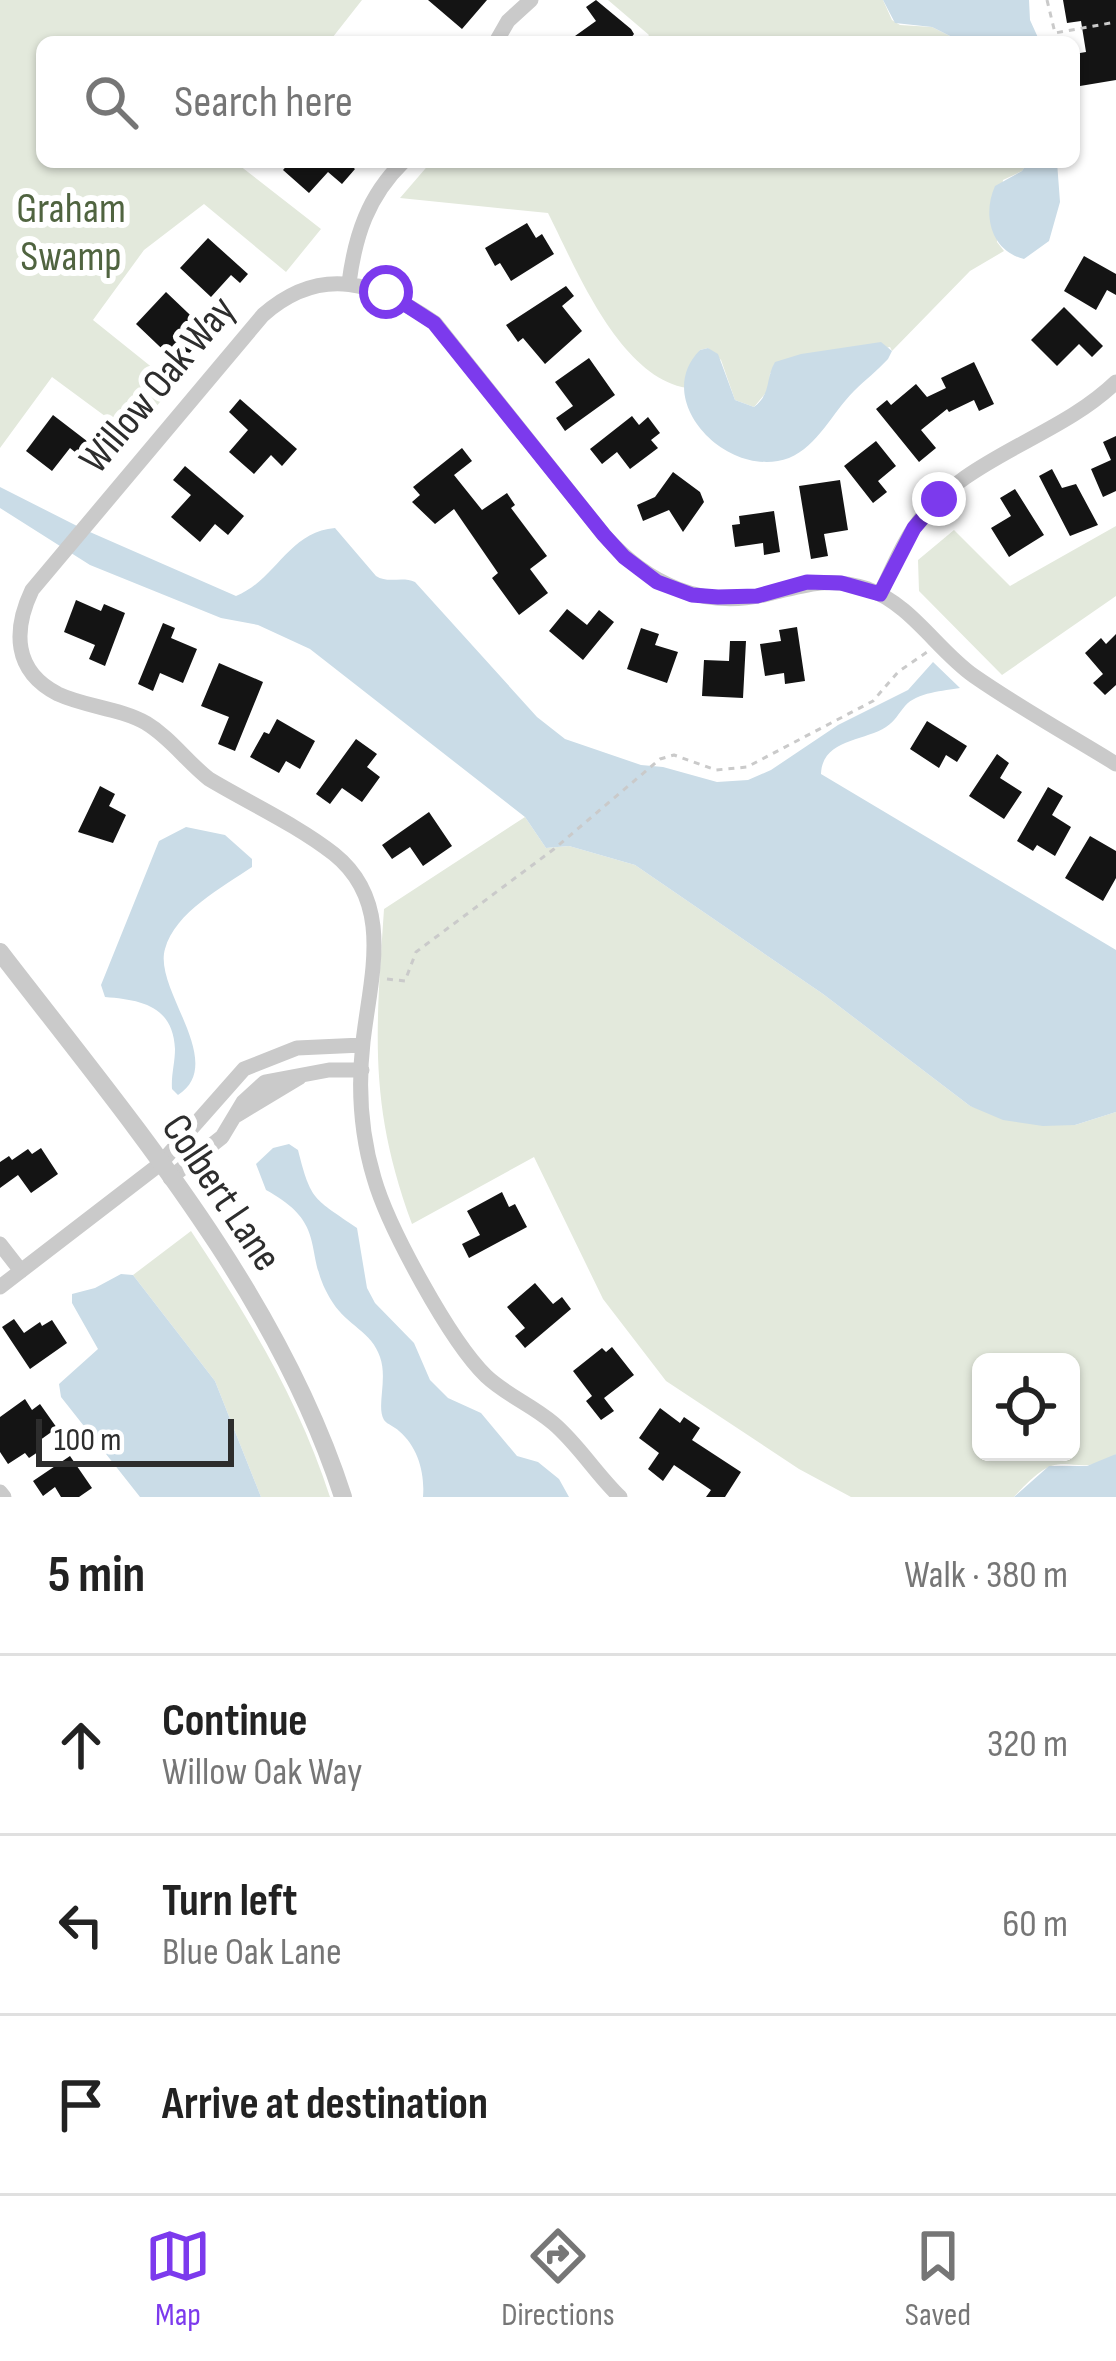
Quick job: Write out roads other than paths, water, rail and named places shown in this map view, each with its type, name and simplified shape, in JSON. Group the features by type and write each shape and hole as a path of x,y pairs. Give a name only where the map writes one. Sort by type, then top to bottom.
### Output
{"street":[{"path":"499,36 531,0"},
{"path":"397,168 360,226 350,283 399,298 434,323 624,557 657,582 692,595 757,596 807,582 841,583 880,594 971,674 1116,764"},
{"name":"Willow Oak Way","path":"350,283 330,283 278,302 248,329 32,590 20,616 18,641 26,663 59,694 144,722 171,740 209,778 336,855 367,901 375,930 362,1070 365,1140 380,1197 456,1336 490,1380 555,1424 620,1497"},
{"path":"880,594 914,528 939,499 965,477 1096,400 1116,382"},
{"name":"Colbert Lane","path":"0,952 165,1171 237,1276 288,1365 344,1497"},
{"path":"165,1171 176,1148 244,1069 297,1048 362,1045"},
{"path":"0,1287 165,1171 188,1164 221,1137 237,1115 300,1077 329,1070 362,1070"},
{"path":"0,1244 21,1271"}],"water":[{"path":"883,0 1029,0 1037,36 950,36 932,27 895,23"},
{"path":"1057,168 1060,202 1049,241 1024,259 997,240 989,209 995,186 1022,171"},
{"path":"881,342 892,351 888,359 808,446 789,458 766,462 742,458 721,447 690,412 684,391 687,370 700,350 708,348 718,354 735,400 754,407 775,362"},
{"path":"0,487 236,596 262,579 305,538 335,528 376,576 415,582 537,717 565,739 641,765 717,782 748,780 771,770 838,725 908,690 933,662 960,688 910,701 886,727 836,747 821,774 1116,950 1116,1112 1075,1125 1043,1126 1003,1120 970,1106 823,994 635,865 569,846 546,848 525,817 310,649 258,625 221,618 90,565 0,508"},
{"path":"186,827 225,835 252,859 252,867 189,912 165,949 164,965 193,1045 195,1064 191,1081 178,1095 172,1089 173,1035 162,1014 143,1003 105,997 101,985 159,841"},
{"path":"289,1144 298,1150 316,1197 357,1228 367,1288 375,1303 414,1343 430,1380 448,1398 481,1413 517,1456 538,1462 559,1479 569,1497 423,1497 415,1453 382,1414 382,1365 376,1348 333,1303 323,1285 308,1228 286,1203 266,1190 256,1164 273,1148"},
{"path":"121,1274 133,1275 215,1381 261,1497 140,1497 61,1397 59,1384 98,1349 72,1303 72,1294"},
{"path":"1116,1454 1116,1497 1014,1497 1049,1466 1087,1466"}],"park label":[{"name":"Graham Swamp","path":"71,233"}]}
